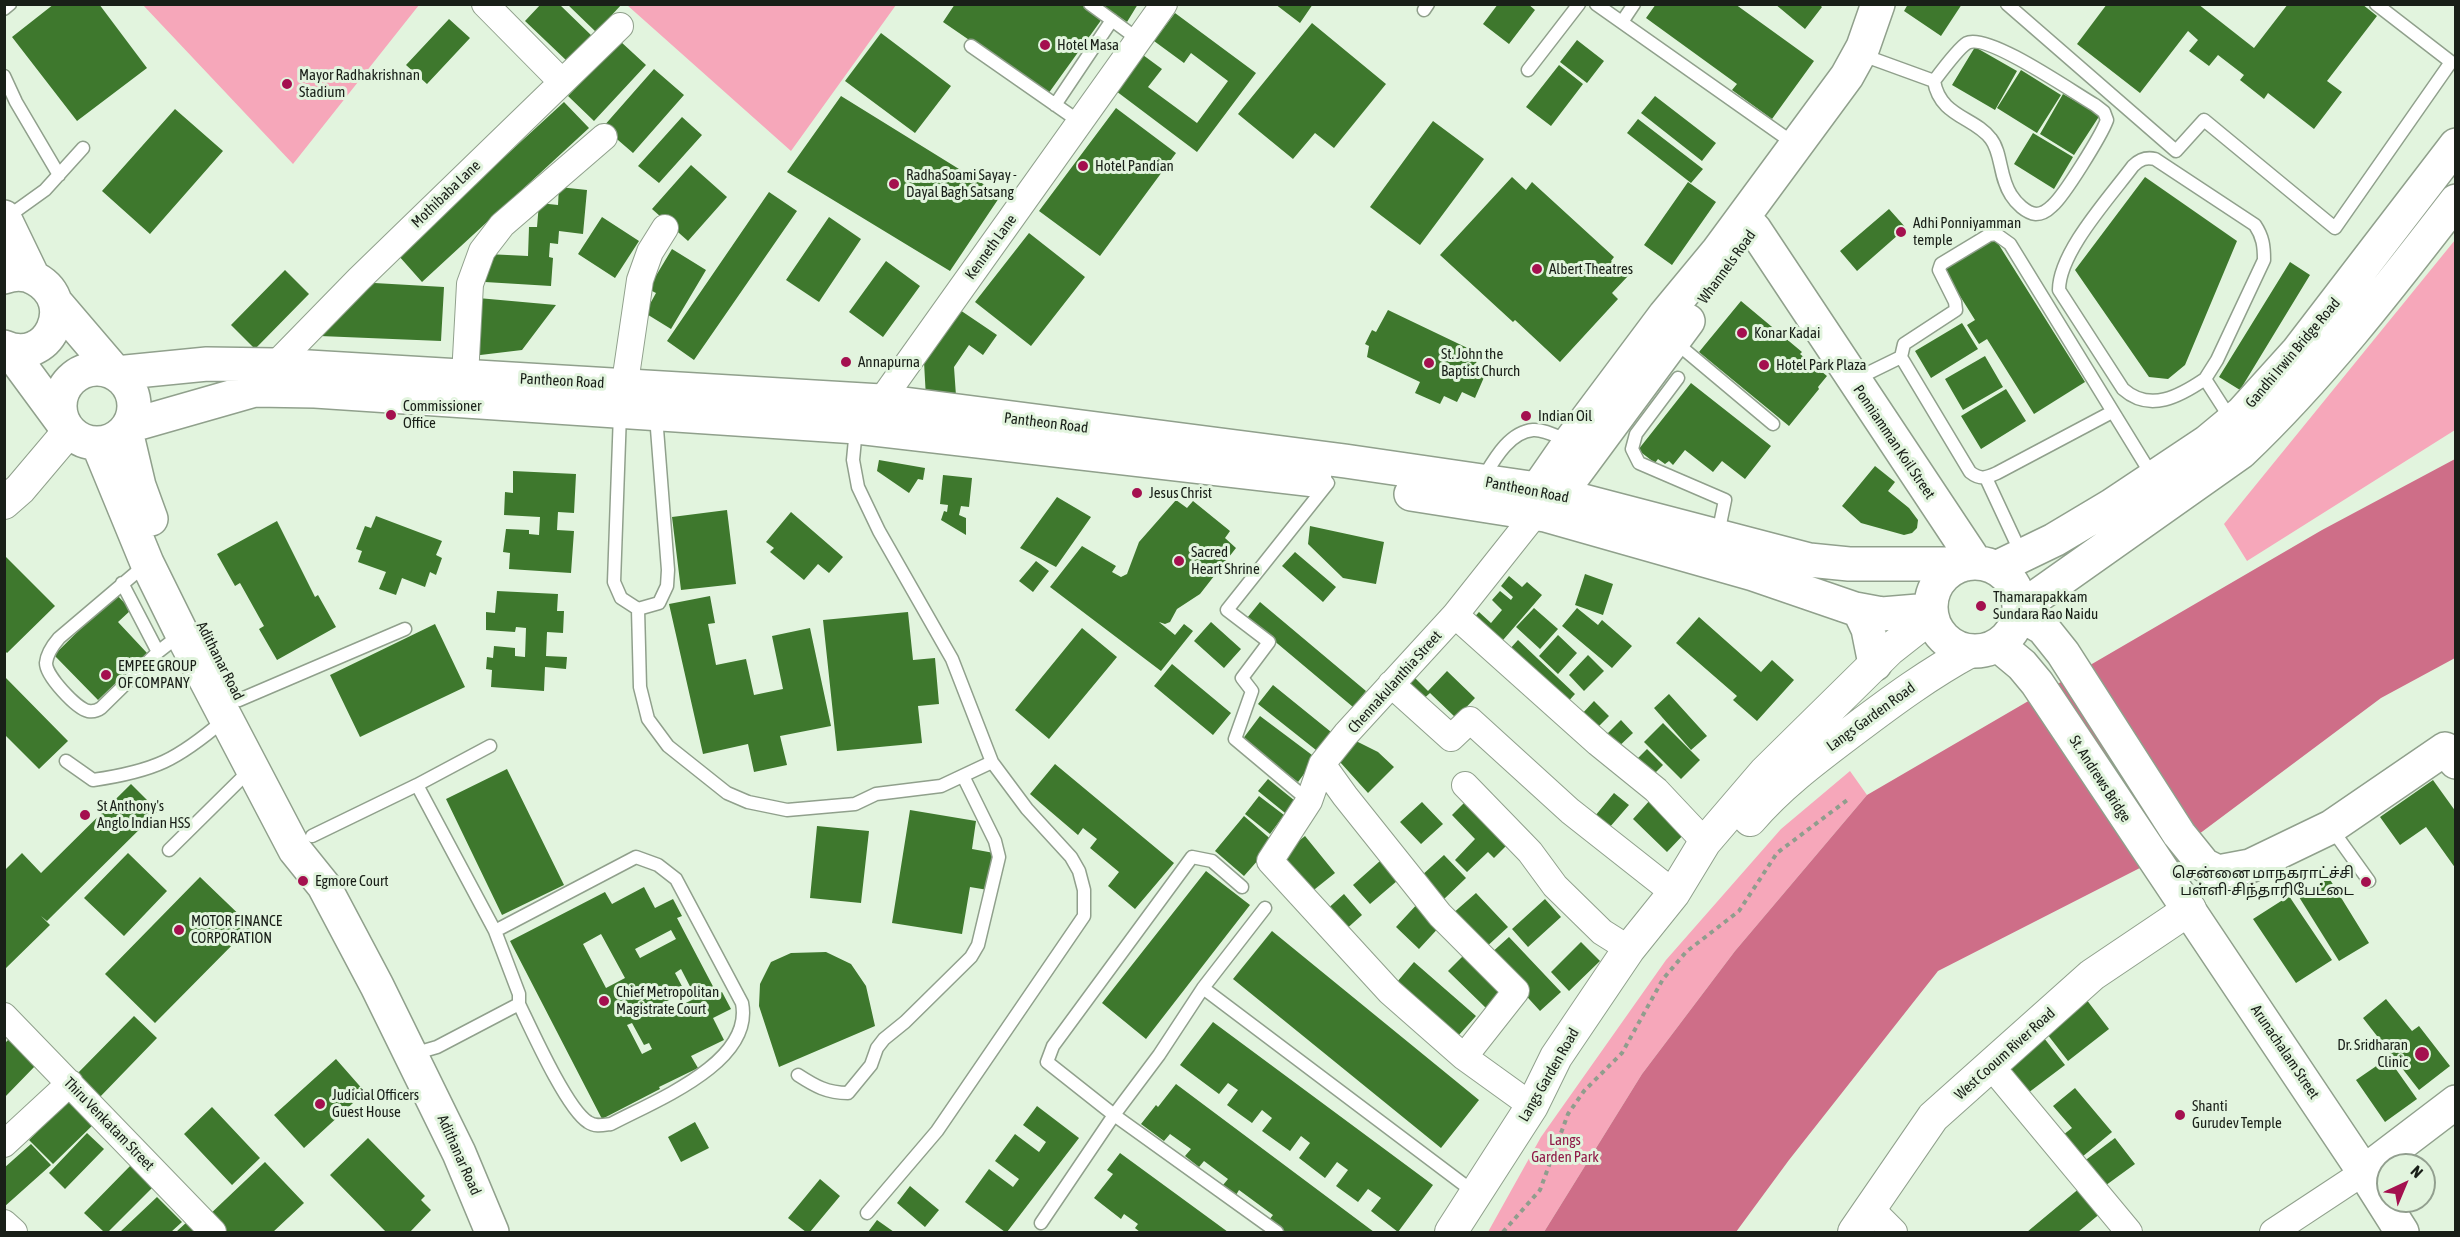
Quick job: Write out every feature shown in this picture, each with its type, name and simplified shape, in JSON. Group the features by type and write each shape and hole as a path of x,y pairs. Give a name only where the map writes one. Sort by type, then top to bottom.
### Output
{"main road":[{"name":"Whannels Road","path":"1540,505 1673,340 1749,224 1797,145 1852,66 1876,16 1878,4"},
{"name":"Whannels Road","path":"1540,505 1570,442 1749,224 1868,57 1876,39 1885,4"},
{"name":"Gandhi Irwin Bridge Road","path":"1990,563 2085,522 2207,442 2232,422 2261,395 2298,351 2456,145"},
{"name":"Gandhi Irwin Bridge Road","path":"2027,617 2046,589 2216,471 2263,431 2338,349 2456,201"},
{"path":"5,218 19,277 48,288 57,304 132,391 134,415 97,431 7,348"},
{"name":"Ponniamman Koil Street","path":"1749,224 1853,381 1990,563"},
{"path":"7,348 28,350 46,340 56,324 57,304"},
{"name":"Pantheon Road","path":"1931,613 1882,614 1858,610 1748,558 1718,536 1540,505 857,428 656,414 622,398 465,376 275,365 179,365 116,373 104,369 92,369 80,372 70,380 63,390 60,402 61,414 97,431 255,390 622,398 881,401 1481,481 1540,505 1748,558 1828,562 1990,563"},
{"name":"Adithanar Road","path":"97,431 134,573 170,643 233,709 312,836 324,885"},
{"name":"Adithanar Road","path":"97,431 139,486 149,517 233,709 252,768 295,850 324,885 412,1054 459,1153 492,1233"},
{"path":"2027,617 2012,632 1984,648 1957,648 1936,630 1931,613 1931,599 1940,580 1956,567 1990,563 2006,576 2013,585 2027,617 2063,653 2179,834 2195,856 2210,869 2218,872 2250,866 2331,827 2452,751"},
{"path":"1858,610 1869,629 1875,664"},
{"name":"St. Andrews Bridge","path":"1984,648 2022,665 2037,683 2164,875"},
{"name":"Arunachalam Street","path":"2164,875 2190,909 2402,1233"},
{"path":"2364,1172 2456,1101"}],"street":[{"path":"485,4 562,82"},
{"name":"Kenneth Lane","path":"857,428 881,401 1164,4"},
{"name":"Mothibaba Lane","path":"275,365 359,279 620,26"},
{"path":"465,376 470,284 482,251 502,225 604,137"},
{"path":"622,398 640,280 650,252 665,228"},
{"path":"4,503 97,431"},
{"name":"Chennakulanthia Street","path":"1464,1057 1390,992 1270,861 1309,801 1323,764 1391,684 1455,615 1540,505"},
{"name":"Langs Garden Road","path":"1451,1233 1532,1106 1556,1057 1629,949 1674,892 1705,842 1765,772 1875,664 1931,613"},
{"path":"1455,615 1598,743 1656,790 1705,842"},
{"name":"Langs Garden Road","path":"1674,892 1734,839 1797,772 1932,674 1984,648"},
{"path":"1391,684 1451,738 1470,720 1570,811 1674,892"},
{"path":"1323,764 1345,796 1440,915 1516,991 1464,1057 1532,1106"},
{"path":"1465,785 1530,852 1555,886 1602,932 1629,949"},
{"name":"West Cooum River Road","path":"1862,1220 1933,1117 2092,975 2190,909"},
{"name":"Thiru Venkatam Street","path":"4,1016 213,1233"},
{"path":"1991,1066 2129,1233"},
{"path":"4,1144 70,1083"},
{"path":"2272,1233 2364,1172"},
{"path":"1862,1220 1894,1233"},
{"path":"4,1222 14,1233"}],"lane":[{"path":"4,9 10,4"},
{"path":"1090,4 1139,40"},
{"path":"1528,70 1579,4"},
{"path":"1596,4 1797,145"},
{"path":"1622,22 1634,4"},
{"path":"2007,4 2176,151 2204,120 2335,228 2451,62 2376,4"},
{"path":"1055,105 1112,20"},
{"path":"1868,57 1934,81 1939,94 1950,109 1982,130 1991,139 1997,150 2001,173 2011,195 2026,211 2035,214 2043,212 2058,200 2107,120 2104,112 2095,105 2002,49 1976,40 1966,43 1934,81"},
{"path":"971,46 1080,122"},
{"path":"4,76 16,102 59,175"},
{"path":"5,218 45,190 83,147"},
{"path":"2148,157 2155,159 2255,225 2261,234 2264,260 2217,360 2205,379 2169,400 2142,401 2132,397 2123,389 2059,290 2061,274 2079,238 2133,166 2148,157"},
{"path":"2112,412 1986,478 1977,478 1970,472 1901,357 1904,344 1956,310 1939,270 1941,264 1989,235 1996,234 2010,244 2154,478"},
{"path":"1673,340 1773,424"},
{"path":"1853,381 1901,357"},
{"path":"1678,378 1636,434 1632,449 1639,463 1725,500 1718,536"},
{"path":"2205,379 2232,422"},
{"path":"622,398 614,582 621,598 638,609 658,603 667,586 668,570 656,414"},
{"path":"857,428 854,460 858,487 879,531 952,659 992,762 1027,809 1071,856 1079,871 1084,890 1084,916 937,1131 867,1213"},
{"path":"1481,481 1509,442 1520,434 1533,430 1570,442"},
{"path":"1986,478 1990,563"},
{"path":"1309,801 1235,739 1252,691 1242,678 1269,642 1227,610 1329,482"},
{"path":"134,573 59,638 49,653 46,664 52,679 79,706 86,711 95,712 170,643"},
{"path":"638,609 640,687 648,719 668,746 727,793 748,802 787,810 855,804 876,794 941,786 992,762"},
{"path":"66,760 93,780 125,775 173,759 201,740 233,709 405,629"},
{"path":"312,836 417,785 490,746"},
{"path":"169,850 252,768"},
{"path":"798,1075 832,1094 848,1093 871,1065 877,1048 884,1039 905,1022 971,957 978,945 999,857 995,841 963,776"},
{"path":"417,785 495,931 519,994 519,1005 573,1109 589,1122 598,1126 611,1124 699,1077 716,1065 744,1024 741,1003 676,879 646,859 636,857 625,861 495,931"},
{"path":"2331,827 2369,881"},
{"path":"1242,887 1212,861 1192,857 1053,1046 1047,1062 1277,1233"},
{"path":"1041,1223 1114,1114 1159,1055 1203,988 1265,908"},
{"path":"1203,988 1476,1193"},
{"path":"412,1054 437,1047 519,1005"}],"path":[{"path":"1503,1233 1540,1190 1568,1114 1584,1091 1622,1053 1663,979 1686,952 1739,911 1777,853 1850,798"}],"green space":[{"name":"Mayor Radhakrishnan Stadium","path":"143,5 419,5 293,164"},
{"path":"627,5 896,5 791,151"},
{"path":"2455,240 2455,430 2247,561 2224,524"},
{"name":"Langs Garden Park","path":"1850,771 1867,795 1735,951 1642,1074 1544,1232 1488,1232 1541,1137 1666,960 1781,829"}],"shaded area":[{"path":"2455,459 2455,658 2381,698 2183,846 1938,971 1789,1160 1736,1232 1544,1232 1642,1074 1735,951 1867,795 2322,530"}],"building":[{"path":"54,4 99,4 147,68 77,121 12,37"},
{"path":"541,4 559,4 593,37 568,62 525,21"},
{"path":"567,4 622,4 596,32"},
{"path":"955,4 1083,4 1102,19 1048,94 943,22"},
{"path":"1100,4 1138,4 1127,22"},
{"path":"1275,4 1313,4 1300,23"},
{"path":"1498,4 1528,4 1535,10 1509,44 1483,24"},
{"path":"1656,4 1735,4 1814,61 1772,119 1732,90 1737,84 1646,18"},
{"path":"1775,4 1819,4 1822,7 1805,29"},
{"path":"1908,4 1962,4 1941,36 1904,11"},
{"path":"2107,4 2198,4 2254,48 2288,4 2362,4 2377,16 2327,81 2342,92 2314,129 2268,93 2264,99 2240,80 2244,75 2218,55 2209,66 2189,51 2198,40 2188,31 2140,93 2077,44"},
{"path":"1175,13 1256,73 1197,152 1116,91 1143,55 1162,69 1148,87 1197,123 1228,81 1191,53 1184,63 1154,41"},
{"path":"449,19 470,38 427,84 406,65"},
{"path":"1312,23 1386,84 1334,148 1315,133 1293,159 1238,114"},
{"path":"881,33 951,86 915,133 845,81"},
{"path":"1577,40 1604,61 1587,83 1560,62"},
{"path":"620,41 646,65 594,121 568,96"},
{"path":"1975,47 2017,71 1995,110 1952,85"},
{"path":"1559,65 1583,84 1551,126 1526,107"},
{"path":"654,69 684,95 633,153 603,127"},
{"path":"2021,70 2061,95 2037,133 1997,108"},
{"path":"2063,94 2100,115 2074,155 2040,134"},
{"name":"RadhaSoami Sayay - Dayal Bagh Satsang","path":"841,96 1001,195 950,271 787,172"},
{"path":"1655,96 1716,143 1702,161 1641,113"},
{"path":"564,102 589,128 422,282 398,255"},
{"path":"1116,108 1176,153 1100,256 1039,211"},
{"path":"175,109 223,151 150,234 102,191"},
{"path":"682,117 702,135 659,183 638,166"},
{"path":"1638,119 1703,169 1691,183 1627,133"},
{"path":"1433,121 1484,159 1420,245 1370,207"},
{"path":"2033,133 2073,157 2054,189 2014,164"},
{"path":"691,165 727,197 688,241 652,209"},
{"name":"Albert Theatres","path":"1512,177 1526,190 1532,182 1614,257 1611,261 1628,276 1612,293 1618,299 1560,362 1440,255"},
{"path":"2145,177 2237,241 2185,365 2168,379 2149,377 2075,270"},
{"path":"1688,182 1716,202 1672,265 1644,245"},
{"path":"559,187 587,190 583,234 559,231 558,244 550,243 549,257 553,258 551,286 485,282 487,254 528,256 529,227 537,227 539,203 558,205"},
{"path":"769,192 797,211 694,360 667,341"},
{"path":"1889,209 1906,228 1857,271 1840,251"},
{"path":"602,217 639,241 615,278 578,254"},
{"path":"829,217 861,239 819,302 786,280"},
{"path":"1029,233 1085,277 1031,346 975,302"},
{"path":"1994,237 2085,382 2034,414 1987,339 1979,344 1967,325 1975,320 1943,269"},
{"path":"672,249 706,270 671,329 645,313 656,293 648,289"},
{"path":"886,261 920,286 883,337 849,312"},
{"path":"2290,262 2310,275 2240,390 2219,377"},
{"path":"285,270 309,294 255,349 231,325"},
{"path":"357,282 444,287 441,341 320,336"},
{"path":"478,298 556,305 522,350 472,356"},
{"name":"Hotel Park Plaza","path":"1741,301 1827,376 1789,426 1699,352"},
{"path":"957,308 997,335 983,355 969,345 954,367 956,396 926,398 924,362"},
{"name":"St. John the Baptist Church","path":"1388,310 1480,354 1473,370 1485,375 1475,398 1462,392 1457,402 1444,396 1440,404 1415,393 1420,382 1367,357 1369,346 1365,344 1372,330 1376,332"},
{"path":"1962,323 1978,349 1931,378 1915,351"},
{"path":"1985,356 2003,387 1963,410 1945,379"},
{"path":"1691,383 1771,446 1745,479 1722,461 1713,472 1685,450 1673,465 1669,461 1665,464 1658,459 1655,463 1638,450"},
{"path":"2006,389 2026,421 1981,449 1961,416"},
{"path":"879,460 925,468 923,480 918,479 909,493 877,471"},
{"path":"1875,466 1895,482 1888,491 1909,508 1918,520 1917,528 1912,533 1904,535 1861,523 1842,506"},
{"path":"513,471 576,474 574,513 558,512 557,530 574,531 571,573 509,569 510,553 503,552 506,529 529,530 529,534 539,535 540,517 504,515 505,492 513,493"},
{"path":"943,475 972,478 969,507 961,506 959,515 966,518 966,535 941,520 944,511 947,512 948,505 940,504"},
{"path":"1057,497 1091,517 1056,567 1020,548"},
{"path":"1176,500 1187,508 1193,501 1230,531 1225,538 1236,548 1200,594 1177,609 1170,622 1165,624 1159,622 1175,635 1184,624 1193,631 1161,671 1050,587 1082,546 1116,566 1112,572 1121,577 1127,574 1139,542"},
{"path":"727,510 736,584 681,590 672,517"},
{"path":"791,512 843,557 829,573 818,564 804,580 770,552 774,548 766,542"},
{"path":"376,516 442,541 436,555 442,558 436,575 430,572 425,587 402,578 396,595 379,589 386,572 358,562 362,551 356,549 365,526 371,528"},
{"path":"277,521 315,597 318,595 336,627 277,660 259,629 264,626 240,583 235,586 217,554"},
{"path":"1310,526 1384,542 1376,584 1343,578 1308,544"},
{"path":"1295,552 1336,587 1323,602 1282,566"},
{"path":"4,555 55,606 7,653 4,650"},
{"path":"1036,561 1049,571 1033,592 1019,581"},
{"path":"1585,574 1613,584 1603,615 1575,605"},
{"path":"1509,576 1522,587 1527,582 1542,595 1497,647 1468,624 1479,612 1491,623 1502,610 1492,600 1500,591 1511,600 1513,597 1501,586"},
{"path":"497,591 558,594 557,611 564,611 563,633 547,632 546,656 567,657 566,669 545,667 544,691 491,687 492,670 486,669 487,657 493,658 494,646 515,648 515,656 525,657 526,628 516,627 515,632 486,630 486,612 495,613"},
{"path":"116,594 131,610 118,622 147,653 98,700 54,655"},
{"path":"710,596 715,623 708,624 716,665 746,659 754,695 783,689 772,636 810,628 831,726 780,736 787,765 754,772 748,744 703,754 669,604"},
{"path":"1260,602 1366,691 1353,707 1247,618"},
{"path":"1534,608 1558,629 1540,649 1516,627"},
{"path":"1577,608 1598,625 1602,620 1632,646 1612,668 1562,626"},
{"path":"908,612 913,660 935,658 939,704 918,706 922,743 837,751 823,620"},
{"path":"1699,617 1761,672 1772,660 1794,680 1757,721 1733,700 1737,696 1676,643"},
{"path":"1211,622 1241,649 1224,668 1194,641"},
{"path":"435,624 465,687 360,737 330,675"},
{"path":"1082,628 1117,657 1049,739 1015,710"},
{"path":"1558,635 1577,653 1558,674 1539,656"},
{"path":"1518,640 1575,694 1565,705 1508,651"},
{"path":"1588,655 1604,671 1584,691 1569,675"},
{"path":"1172,664 1231,713 1213,735 1154,686"},
{"path":"1447,671 1475,698 1456,718 1430,693 1419,703 1399,683 1410,673 1428,691"},
{"path":"4,676 68,741 39,769 4,734"},
{"path":"1273,685 1336,736 1321,754 1258,704"},
{"path":"1669,694 1707,736 1691,750 1654,708"},
{"path":"1594,701 1609,716 1596,729 1581,715"},
{"path":"1260,716 1316,758 1298,782 1242,740"},
{"path":"1621,720 1633,733 1614,751 1603,738"},
{"path":"1663,723 1700,760 1681,779 1644,742"},
{"path":"1356,741 1378,752 1394,767 1368,793 1340,762"},
{"path":"1647,749 1663,765 1648,780 1632,764"},
{"path":"1055,764 1174,863 1135,909 1108,886 1119,872 1090,848 1097,839 1083,828 1078,835 1030,794"},
{"path":"507,769 564,885 502,915 446,799"},
{"path":"1268,779 1300,805 1290,817 1258,791"},
{"path":"2433,780 2456,812 2456,869 2426,827 2400,845 2380,817"},
{"path":"131,784 158,811 47,921 41,916 50,925 4,970 4,871 22,853 41,873"},
{"path":"1614,793 1629,805 1609,828 1595,816"},
{"path":"1259,796 1284,815 1270,834 1245,814"},
{"path":"1468,799 1510,842 1494,858 1488,852 1467,872 1455,860 1475,839 1452,815"},
{"path":"1651,799 1686,832 1667,852 1633,819"},
{"path":"1422,802 1443,824 1421,844 1400,822"},
{"path":"910,810 976,821 972,849 994,853 988,890 970,887 962,934 892,923"},
{"path":"1244,816 1274,842 1244,876 1215,851"},
{"path":"817,826 869,831 861,903 810,898"},
{"path":"1305,836 1335,873 1310,893 1280,856"},
{"path":"128,853 167,891 124,936 84,898"},
{"path":"1444,855 1466,878 1443,900 1420,877"},
{"path":"1380,861 1397,881 1370,904 1353,885"},
{"path":"1206,871 1250,905 1146,1039 1102,1003"},
{"path":"200,877 251,926 155,1023 105,974"},
{"path":"2329,878 2369,943 2339,961 2299,897"},
{"name":"Chief Metropolitan Magistrate Court","path":"644,887 655,908 673,899 682,916 677,918 717,994 722,992 731,1009 713,1018 724,1040 691,1056 698,1068 602,1119 510,941 605,892 612,904","holes":["671,930 676,939 640,958 635,949","601,934 625,978 606,988 583,944","681,969 696,998 667,1012 663,1003 685,992 675,973","632,1023 644,1045 649,1043 652,1049 642,1054 627,1025"]},
{"path":"1476,893 1508,927 1483,950 1451,915"},
{"path":"1344,894 1362,915 1344,931 1325,911"},
{"path":"2289,896 2332,960 2296,983 2253,919"},
{"path":"1545,899 1561,917 1528,947 1512,929"},
{"path":"1420,901 1443,923 1419,949 1396,927"},
{"path":"1272,931 1479,1100 1441,1148 1233,979"},
{"path":"1509,937 1561,992 1540,1011 1489,955"},
{"path":"1581,942 1600,961 1569,991 1551,972"},
{"path":"826,952 851,964 866,986 875,1026 779,1067 759,1006 760,984 771,962 791,953"},
{"path":"1467,952 1506,990 1487,1009 1448,971"},
{"path":"1414,962 1476,1016 1458,1036 1397,982"},
{"path":"2086,999 2109,1029 2068,1061 2044,1030"},
{"path":"2386,999 2412,1031 2419,1026 2450,1066 2419,1090 2363,1018"},
{"path":"134,1016 157,1038 98,1099 75,1076"},
{"path":"1213,1022 1433,1185 1398,1232 1371,1211 1381,1198 1368,1189 1358,1202 1336,1186 1348,1170 1337,1162 1325,1178 1299,1158 1310,1143 1301,1136 1290,1151 1262,1131 1272,1118 1262,1110 1252,1123 1227,1105 1238,1090 1228,1083 1219,1094 1180,1065"},
{"path":"10,1038 37,1064 4,1098 4,1044"},
{"path":"2044,1038 2065,1065 2028,1093 2008,1066"},
{"path":"2388,1058 2417,1099 2385,1122 2356,1080"},
{"name":"Judicial Officers Guest House","path":"336,1059 365,1092 304,1148 274,1115"},
{"path":"1176,1084 1374,1232 1285,1232 1269,1220 1273,1215 1239,1190 1236,1195 1223,1185 1228,1179 1204,1161 1199,1167 1185,1156 1191,1149 1170,1134 1164,1141 1141,1124"},
{"path":"2075,1088 2112,1132 2082,1157 2063,1135 2072,1128 2053,1106"},
{"path":"75,1095 99,1119 53,1164 29,1140"},
{"path":"1037,1106 1079,1138 1005,1232 965,1202 989,1169 1013,1187 1019,1179 995,1161 1015,1134 1039,1152 1046,1142 1023,1125"},
{"path":"212,1107 260,1158 232,1185 184,1134"},
{"path":"695,1122 709,1148 681,1162 668,1137"},
{"path":"87,1133 104,1149 65,1189 49,1173"},
{"path":"368,1138 425,1196 421,1200 431,1210 410,1232 386,1232 330,1175"},
{"path":"2115,1138 2135,1164 2098,1191 2079,1165"},
{"path":"31,1144 51,1165 4,1207 4,1168"},
{"path":"1120,1153 1228,1232 1140,1232 1135,1228 1138,1224 1124,1214 1121,1219 1094,1198 1113,1174 1107,1170"},
{"path":"265,1162 304,1203 273,1232 219,1232 206,1218"},
{"path":"131,1165 153,1187 108,1232 104,1232 84,1213"},
{"path":"820,1179 840,1196 810,1232 806,1232 788,1218"},
{"path":"910,1186 939,1210 925,1227 897,1203"},
{"path":"2081,1187 2102,1212 2078,1232 2027,1232"},
{"path":"157,1197 182,1222 171,1232 120,1232"},
{"path":"877,1220 894,1232 868,1232"},
{"path":"188,1221 199,1232 176,1232"}],"place":[{"name":"Hotel Masa","path":"1045,45"},
{"name":"Mayor Radhakrishnan Stadium","path":"287,84"},
{"name":"Hotel Pandian","path":"1083,166"},
{"name":"RadhaSoami Sayay - Dayal Bagh Satsang","path":"894,184"},
{"name":"Adhi Ponniyamman temple","path":"1901,232"},
{"name":"Albert Theatres","path":"1537,269"},
{"name":"Konar Kadai","path":"1742,333"},
{"name":"Annapurna","path":"846,362"},
{"name":"St. John the Baptist Church","path":"1429,363"},
{"name":"Hotel Park Plaza","path":"1764,365"},
{"name":"Commissioner Office","path":"391,415"},
{"name":"Indian Oil","path":"1526,416"},
{"name":"Jesus Christ","path":"1137,493"},
{"name":"Sacred Heart Shrine","path":"1179,561"},
{"name":"Thamarapakkam Sundara Rao Naidu","path":"1981,606"},
{"name":"EMPEE GROUP OF COMPANY","path":"106,675"},
{"name":"St Anthony's Anglo Indian HSS","path":"85,815"},
{"name":"Egmore Court","path":"303,881"},
{"name":"சென்னை மாநகராட்ச்சி பள்ளி-சிந்தாரிபேட்டை","path":"2366,882"},
{"name":"MOTOR FINANCE CORPORATION","path":"179,930"},
{"name":"Chief Metropolitan Magistrate Court","path":"604,1001"},
{"name":"Dr. Sridharan Clinic","path":"2422,1054"},
{"name":"Judicial Officers Guest House","path":"320,1104"},
{"name":"Shanti Gurudev Temple","path":"2180,1115"}]}
